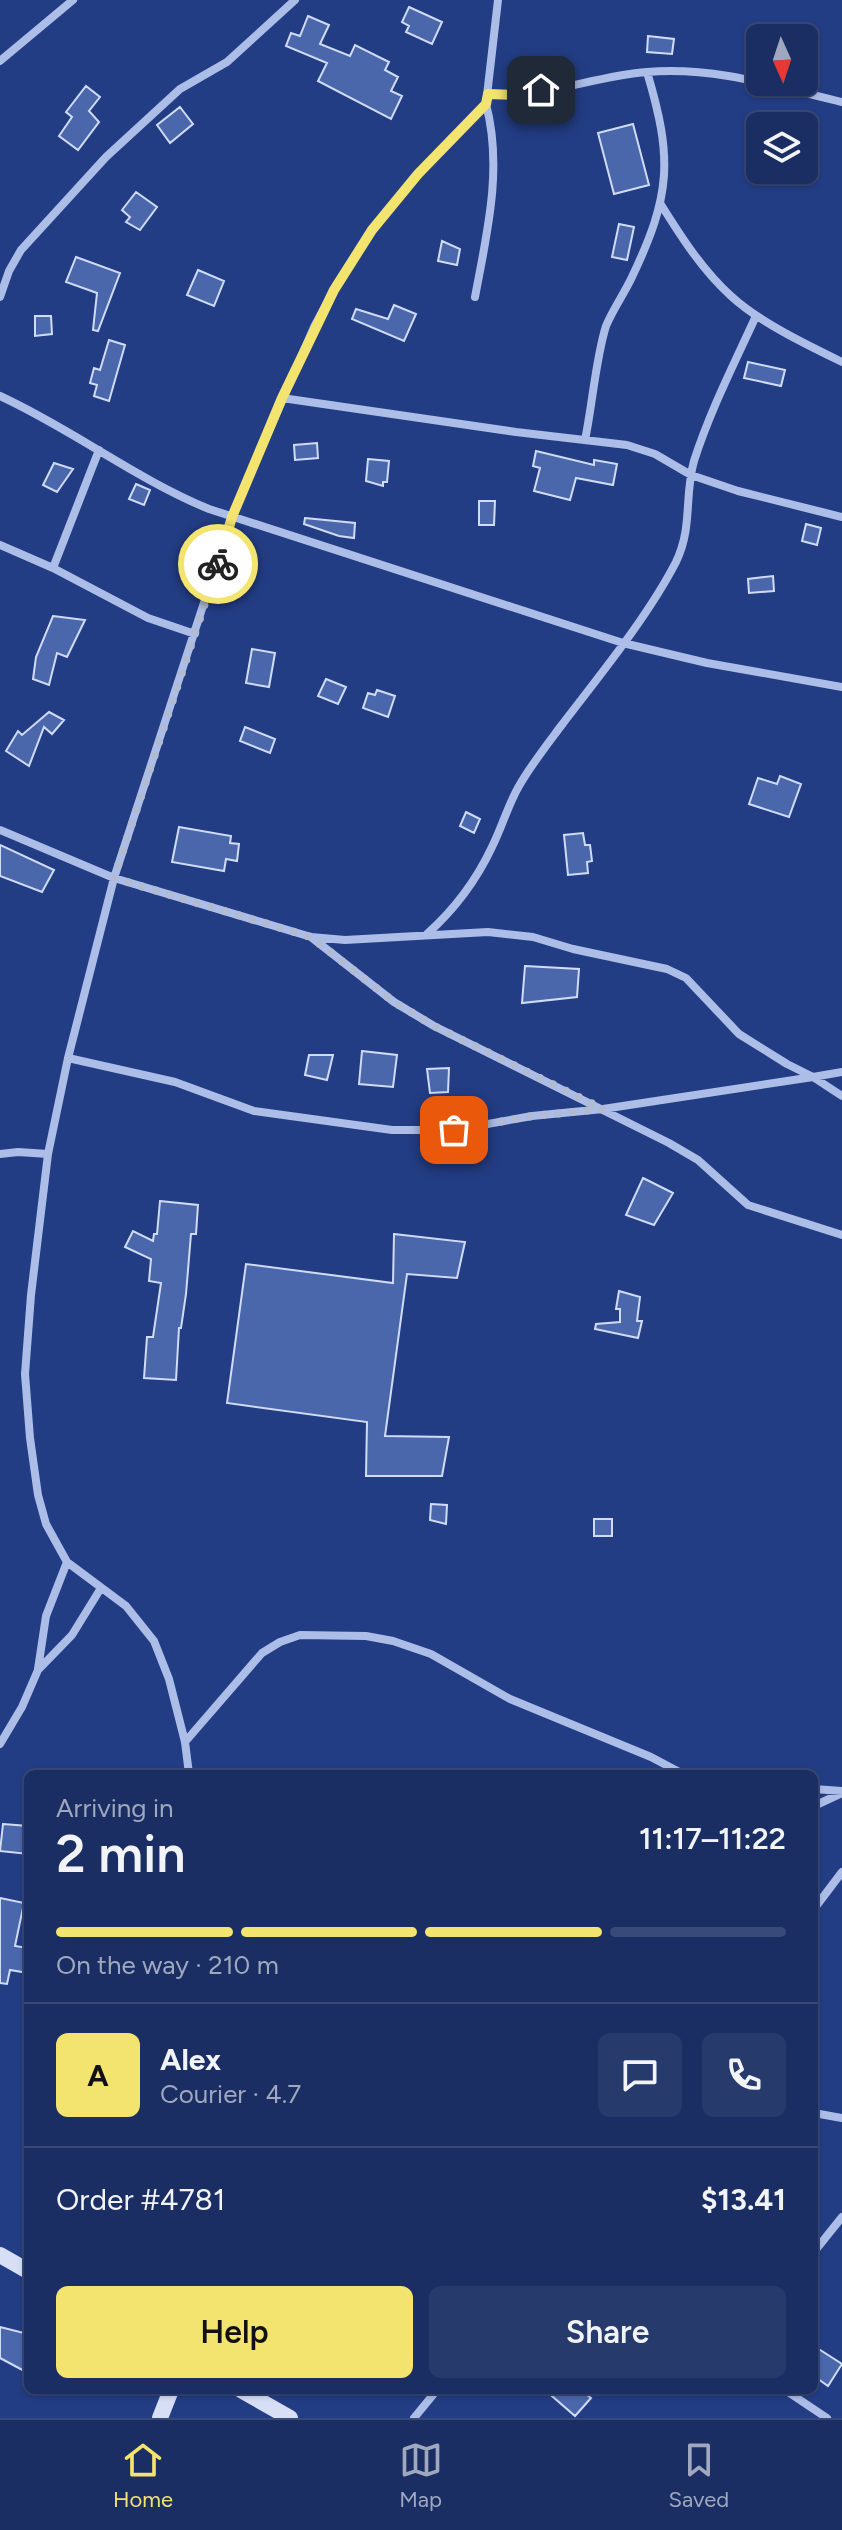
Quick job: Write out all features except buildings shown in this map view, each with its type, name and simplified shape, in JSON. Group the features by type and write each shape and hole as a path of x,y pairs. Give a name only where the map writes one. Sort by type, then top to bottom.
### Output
{"street":[{"path":"0,61 73,0"},
{"path":"0,297 21,250 106,157 180,89 227,62 295,0"},
{"path":"475,297 491,211 495,145 487,99 498,0"},
{"path":"585,440 605,331 646,245 664,193 666,154 662,121 647,72"},
{"path":"188,1770 185,1742 169,1679 154,1641 126,1606 67,1562 46,1524 38,1495 30,1438 25,1374 48,1154 68,1058 114,878 232,517 314,327 372,230 487,99 647,72 724,74 842,102"},
{"path":"660,203 680,236 715,280 756,316 842,362"},
{"path":"427,935 463,897 493,845 518,787 623,643 675,563 689,523 691,475 713,411 756,316"},
{"path":"0,396 53,422 178,497 232,517 623,643 707,663 842,687"},
{"path":"282,398 627,445 655,454 691,475 738,491 842,517"},
{"path":"53,568 99,450"},
{"path":"0,545 53,568 148,618 195,634"},
{"path":"0,830 114,878 311,937 357,940 488,932 533,937 667,969 686,978 739,1034 842,1096"},
{"path":"311,937 394,1002 434,1026 603,1109 698,1160 748,1205 842,1235"},
{"path":"68,1058 175,1082 254,1111 392,1130 454,1130 842,1072"},
{"path":"0,1154 48,1154"},
{"path":"0,1744 22,1707 38,1670 46,1616 67,1562"},
{"path":"38,1670 72,1635 101,1588"},
{"path":"185,1742 262,1653 280,1642 300,1635 366,1636 431,1654 510,1699 675,1770"},
{"path":"818,1789 842,1792"},
{"path":"818,1804 842,1792"},
{"path":"818,1904 842,1872"},
{"path":"818,2114 842,2118"},
{"path":"818,2247 841,2221"},
{"path":"4,2262 24,2270"},
{"path":"160,2418 169,2394"},
{"path":"248,2394 290,2418"},
{"path":"414,2418 434,2394"},
{"path":"791,2394 827,2418"}],"way so far":[{"path":"218,564 114,878 311,937 394,1002 434,1026 603,1109 532,1116 454,1130"}],"route":[{"path":"218,564 232,517 314,327 372,230 418,174 486,104 488,94 504,96 541,90"}]}
